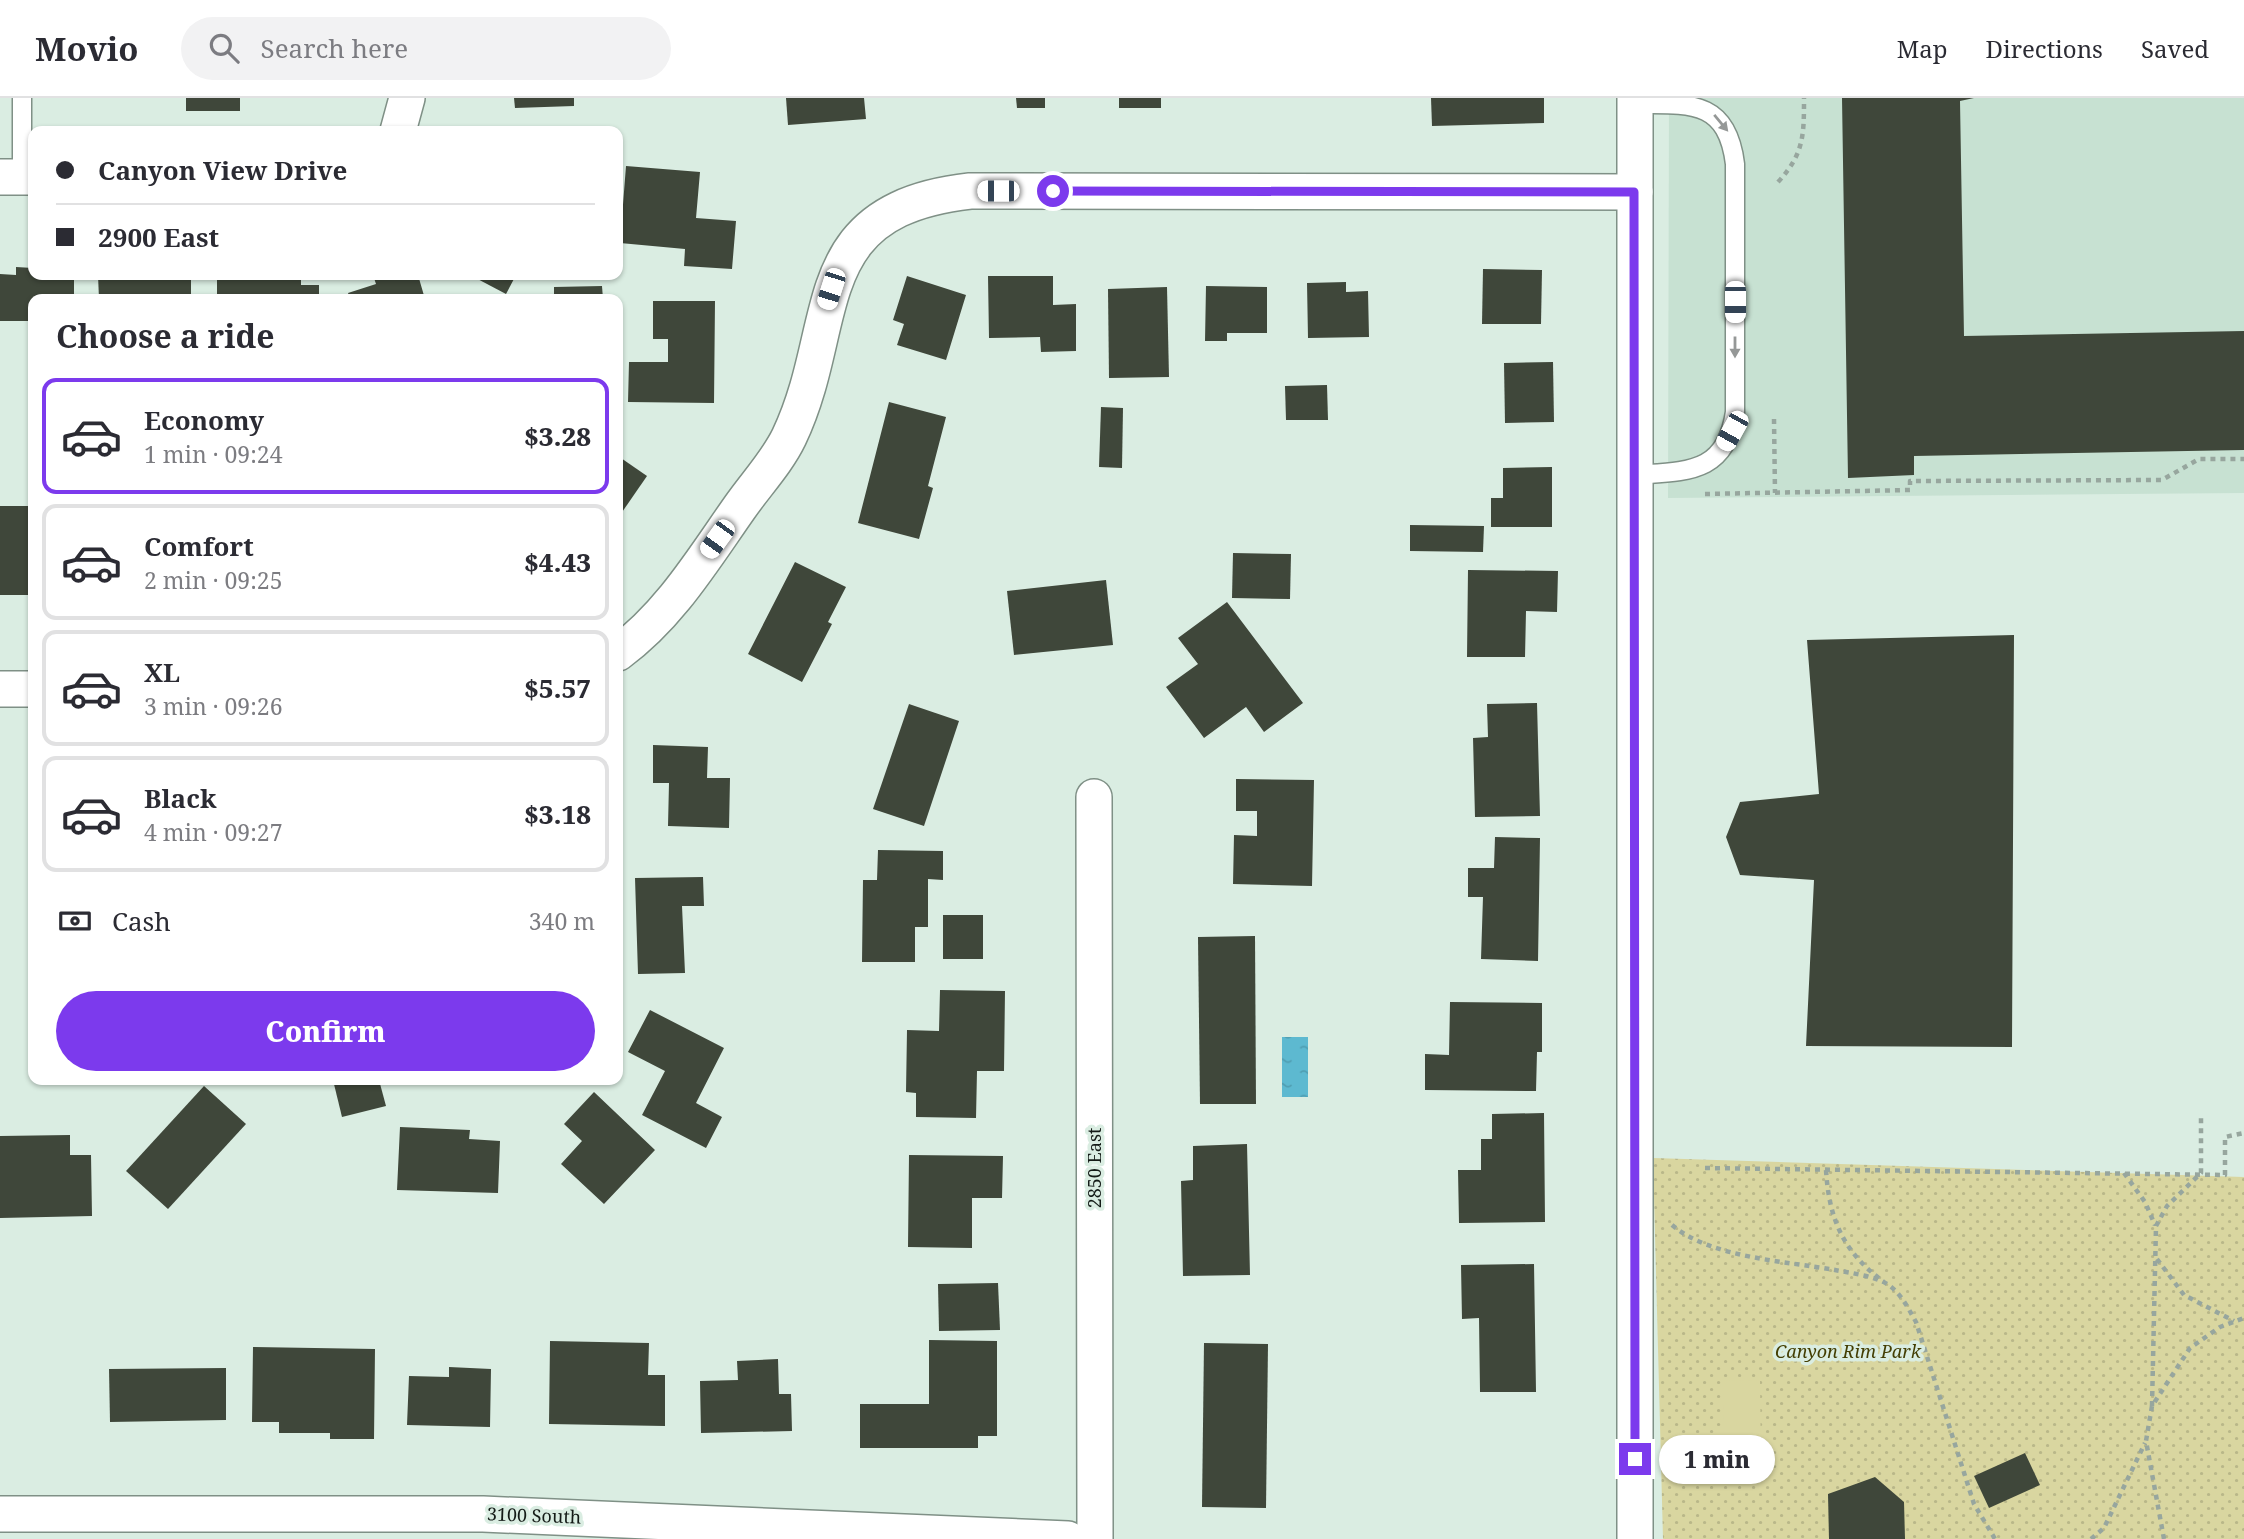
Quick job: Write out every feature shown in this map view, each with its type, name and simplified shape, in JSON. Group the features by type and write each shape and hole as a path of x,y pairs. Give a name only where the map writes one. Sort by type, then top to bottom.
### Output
{"street":[{"path":"399,126 407,98"},
{"path":"1634,101 1635,1539"},
{"path":"623,648 672,602 787,440 806,391 836,274 851,250 869,230 891,214 916,202 943,194 970,191 1634,192"},
{"path":"0,689 28,689"},
{"name":"2850 East","path":"1094,797 1095,1539"},
{"name":"3100 South","path":"5,1522 556,1527 1068,1539"}],"lane":[{"path":"18,177 22,98"},
{"path":"1634,101 1691,105 1708,110 1728,130 1735,164 1735,412 1732,431 1720,454 1708,464 1692,470 1635,475"}],"path":[{"path":"1778,182 1798,157 1804,131 1804,98"},
{"path":"1774,419 1775,493"},
{"path":"1696,495 1910,490 1910,481 2162,480 2199,459 2244,460"},
{"path":"2156,1226 2167,1206 2200,1175 2201,1114"},
{"path":"1705,1168 2225,1175 2225,1137 2244,1133"},
{"path":"1826,1170 1835,1227 1863,1266 1902,1297 1916,1322 1974,1504 1995,1539"},
{"path":"2091,1539 2104,1528 2146,1441 2152,1406 2156,1226 2145,1202 2124,1174"},
{"path":"1672,1225 1688,1239 1725,1250 1848,1272 1886,1283"},
{"path":"2156,1258 2184,1295 2234,1321"},
{"path":"2152,1406 2190,1348 2220,1327 2244,1318"},
{"path":"2146,1441 2164,1539"}],"shaded area":[{"path":"1669,98 2244,98 2244,493 1668,498"}],"green space":[{"name":"Canyon Rim Park","path":"1653,1158 2244,1177 2244,1539 1663,1539"},
{"path":"1760,1380 1761,1466 1724,1466 1723,1381"}],"water":[{"path":"1282,1037 1308,1037 1308,1097 1282,1097"}],"building":[{"path":"186,98 240,98 240,111 186,111"},
{"path":"514,98 574,98 574,106 515,108"},
{"path":"786,98 864,98 866,119 788,125"},
{"path":"1016,98 1045,98 1045,108 1017,108"},
{"path":"1119,98 1161,98 1161,108 1119,108"},
{"path":"1431,98 1544,98 1544,123 1432,126"},
{"path":"1842,98 1974,98 1960,101 1964,336 2244,331 2244,450 1914,456 1914,475 1848,478"},
{"path":"626,166 700,172 696,218 736,221 732,269 684,266 685,249 623,243"},
{"path":"16,267 28,268 28,280 74,280 74,294 28,294 28,321 0,321 0,274 16,275"},
{"path":"1483,269 1542,270 1541,324 1482,324"},
{"path":"907,276 966,295 946,360 897,345 904,324 893,320"},
{"path":"988,276 1053,276 1053,305 1076,304 1076,351 1041,352 1040,337 989,338"},
{"path":"98,280 191,280 191,294 99,294"},
{"path":"217,280 301,280 301,285 319,285 319,294 217,294"},
{"path":"375,280 419,280 424,294 348,294 376,284"},
{"path":"479,280 513,280 506,294"},
{"path":"1346,282 1346,292 1368,291 1369,337 1308,338 1307,283"},
{"path":"602,286 603,294 554,294 554,287"},
{"path":"1206,286 1267,287 1267,333 1227,333 1227,341 1205,341"},
{"path":"1167,287 1169,377 1109,378 1108,289"},
{"path":"653,301 715,301 714,403 628,402 629,362 668,362 668,339 653,339"},
{"path":"1553,362 1554,422 1505,423 1504,363"},
{"path":"1327,385 1328,420 1286,420 1285,386"},
{"path":"889,402 946,417 928,486 933,488 919,539 858,523"},
{"path":"1101,407 1123,408 1122,468 1099,467"},
{"path":"623,459 647,476 623,511"},
{"path":"1552,467 1552,527 1491,527 1491,498 1503,498 1503,468"},
{"path":"0,506 28,506 28,595 0,595"},
{"path":"1410,525 1484,526 1483,552 1410,551"},
{"path":"1233,553 1291,554 1290,599 1232,598"},
{"path":"795,562 846,587 828,622 832,624 802,682 748,654"},
{"path":"1468,570 1558,571 1557,612 1526,611 1525,657 1467,657"},
{"path":"1106,580 1113,645 1014,655 1007,591"},
{"path":"1227,602 1303,703 1264,732 1246,707 1204,738 1166,687 1198,664 1178,638"},
{"path":"2014,635 2012,1047 1806,1046 1814,880 1740,875 1726,837 1740,802 1819,794 1807,640"},
{"path":"1537,703 1540,816 1475,817 1473,738 1488,737 1487,704"},
{"path":"909,704 959,721 924,826 873,809"},
{"path":"653,745 708,747 707,778 730,778 729,828 668,826 669,783 653,783"},
{"path":"1236,779 1314,780 1312,886 1233,884 1234,835 1257,836 1257,811 1236,811"},
{"path":"1495,837 1540,838 1538,961 1481,959 1483,897 1468,897 1468,868 1494,868"},
{"path":"878,850 943,851 943,880 928,879 928,927 915,927 915,962 862,962 863,880 877,880"},
{"path":"703,877 704,906 682,906 685,973 638,974 635,878"},
{"path":"943,915 983,915 983,959 943,959"},
{"path":"1255,936 1256,1104 1200,1104 1198,937"},
{"path":"940,990 1005,991 1004,1071 977,1071 976,1118 916,1117 916,1093 906,1092 907,1030 939,1031"},
{"path":"1450,1002 1542,1003 1542,1052 1537,1052 1536,1091 1425,1090 1425,1054 1449,1055"},
{"path":"650,1010 724,1048 696,1103 722,1117 706,1148 642,1115 665,1071 628,1052"},
{"path":"334,1085 380,1085 386,1106 342,1117"},
{"path":"204,1086 246,1124 168,1209 126,1171"},
{"path":"594,1092 655,1150 604,1204 561,1164 582,1141 564,1124"},
{"path":"1544,1113 1545,1222 1459,1223 1458,1170 1481,1170 1481,1139 1492,1139 1492,1114"},
{"path":"400,1127 470,1130 469,1139 500,1141 498,1193 397,1190"},
{"path":"70,1135 70,1155 91,1155 92,1216 0,1218 0,1136"},
{"path":"1247,1144 1250,1275 1183,1276 1181,1181 1193,1180 1193,1146"},
{"path":"909,1155 1003,1156 1002,1198 972,1198 972,1248 908,1247"},
{"path":"1534,1264 1536,1392 1480,1392 1479,1318 1462,1319 1461,1265"},
{"path":"998,1283 1000,1330 939,1331 938,1284"},
{"path":"929,1340 997,1341 997,1436 978,1436 978,1448 860,1448 860,1404 929,1404"},
{"path":"550,1341 649,1343 648,1375 665,1375 665,1426 549,1424"},
{"path":"1204,1343 1268,1344 1266,1508 1202,1507"},
{"path":"253,1347 375,1349 374,1439 330,1439 330,1433 279,1433 279,1422 252,1422"},
{"path":"778,1359 779,1394 791,1394 792,1431 701,1433 700,1381 738,1380 737,1361"},
{"path":"449,1367 491,1369 490,1427 407,1425 409,1376 449,1377"},
{"path":"226,1368 226,1420 110,1422 109,1369"},
{"path":"2025,1453 2040,1485 1989,1508 1974,1476"},
{"path":"1875,1477 1904,1502 1905,1539 1829,1539 1828,1494"}],"route":[{"path":"1053,191 1634,192 1635,1459"}]}
